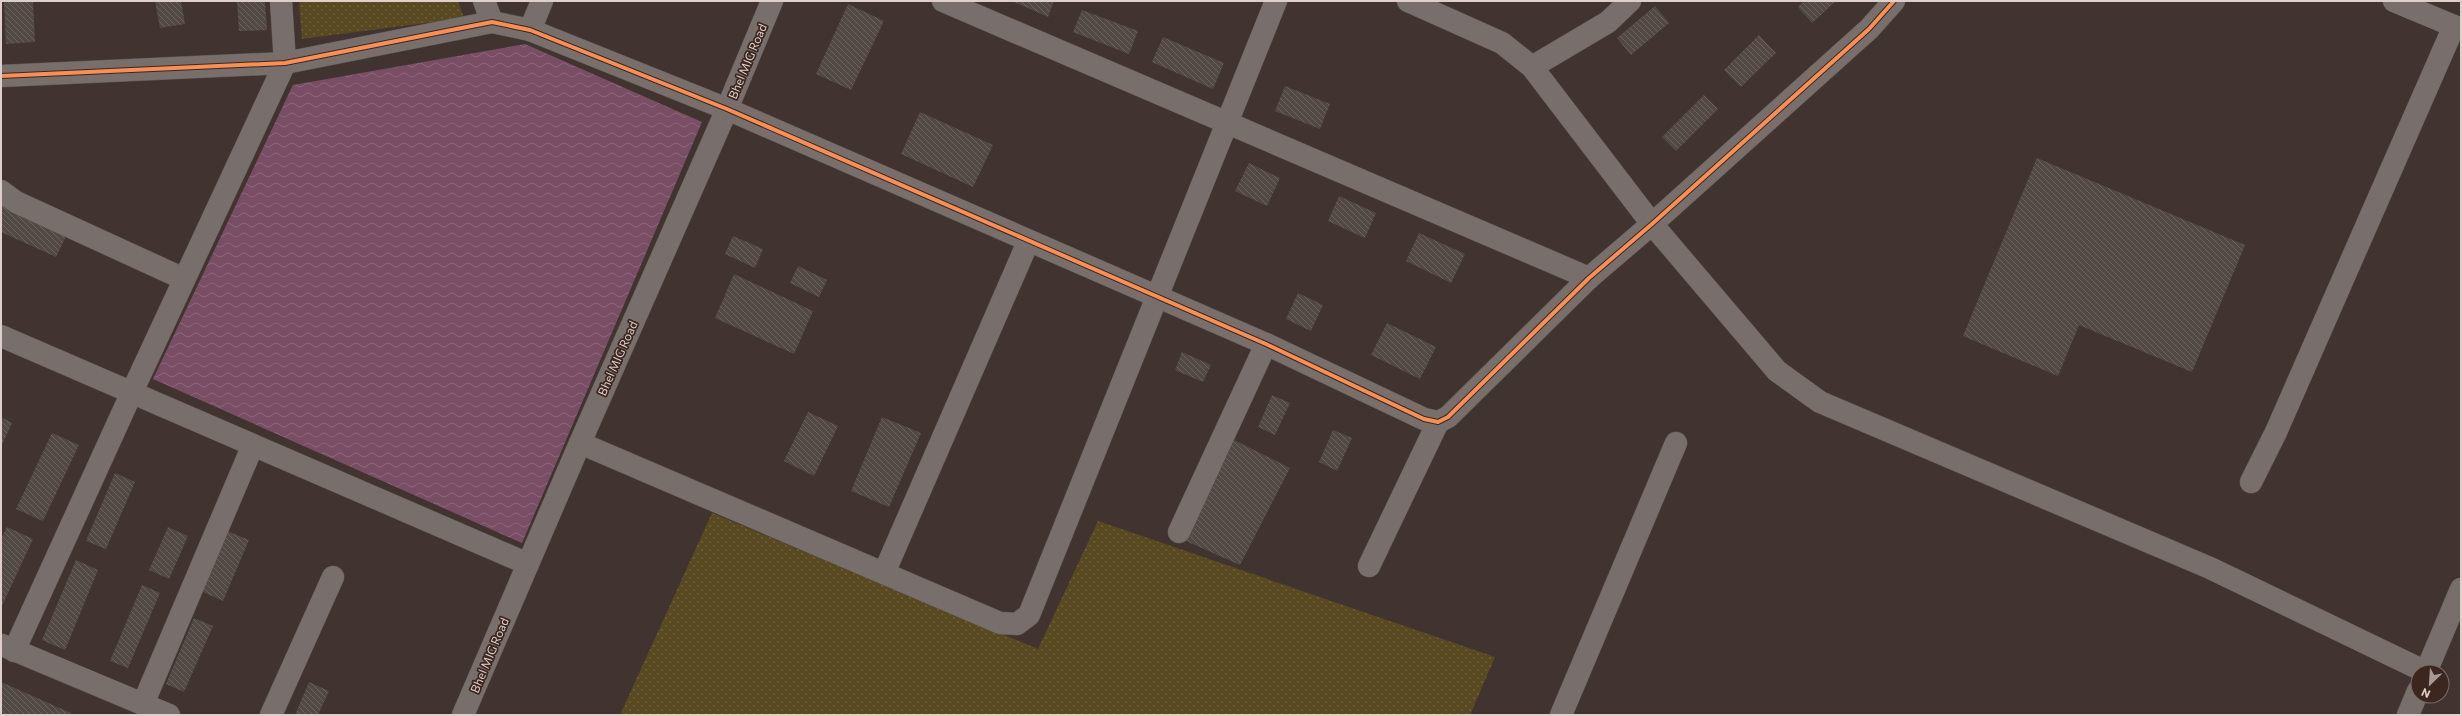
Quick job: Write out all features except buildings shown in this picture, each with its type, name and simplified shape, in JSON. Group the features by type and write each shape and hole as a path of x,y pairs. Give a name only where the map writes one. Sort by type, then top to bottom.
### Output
{"street":[{"path":"169,715 8,648 132,392 285,63 281,1"},
{"path":"484,1 492,22"},
{"path":"530,30 542,1"},
{"name":"Bhel MIG Road","path":"463,715 580,443 728,109 772,1"},
{"path":"944,1 1227,121 1589,278"},
{"path":"580,443 1000,623 1017,624 1029,615 1276,1"},
{"path":"1408,1 1502,43 1532,67 1652,224 1777,371 1820,402 2210,568 2410,664"},
{"path":"1532,67 1608,22 1630,1"},
{"path":"1370,566 1438,422 1448,417 1589,278 1652,224 1869,30 1894,1"},
{"path":"2251,482 2276,432 2457,28 2394,1"},
{"path":"1,76 285,63 492,22 530,30 728,109 1028,242 1266,344 1424,419 1438,422"},
{"path":"1,192 16,202 184,279"},
{"path":"884,573 1028,242"},
{"path":"1,336 528,564"},
{"path":"1179,532 1266,344"},
{"path":"1561,715 1676,443"},
{"path":"143,704 253,445"},
{"path":"271,715 333,577"},
{"path":"2429,664 2461,589"},
{"path":"2408,715 2413,704"}],"shaded area":[{"path":"299,1 458,1 464,18 302,39"},
{"path":"712,513 1038,649 1098,521 1495,657 1470,715 620,715"}],"water":[{"path":"525,44 702,122 522,543 153,379 293,85"}],"cycle path":[{"path":"1,76 285,63 492,22 530,30 727,109 1266,344 1424,419 1438,422 1448,417 1589,278 1652,224 1869,29 1894,1"}]}
